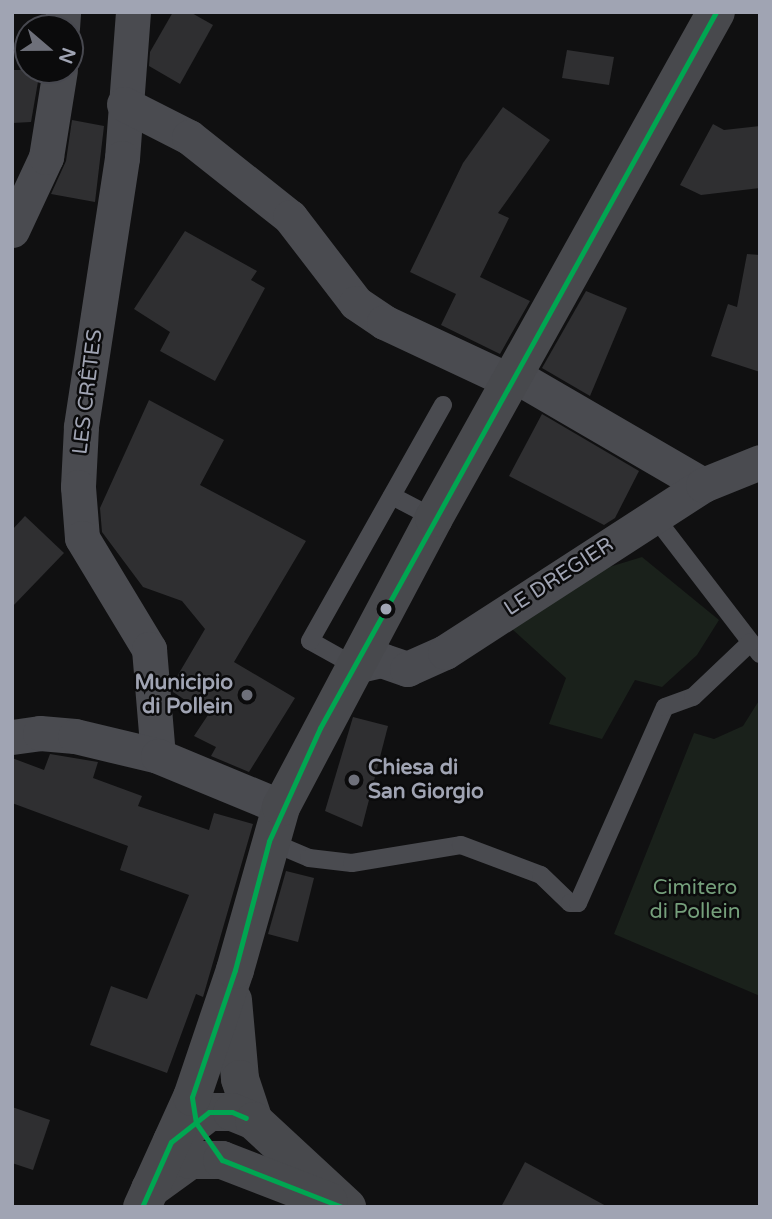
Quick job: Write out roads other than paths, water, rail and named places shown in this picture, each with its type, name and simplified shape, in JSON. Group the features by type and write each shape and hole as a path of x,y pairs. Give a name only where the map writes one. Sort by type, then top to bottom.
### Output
{"main road":[{"path":"145,1199 186,1121 235,970 275,824 434,518 716,12"},
{"path":"235,970 232,1026 240,1079 254,1121"},
{"path":"186,1121 209,1112 232,1112 254,1121 345,1207"},
{"path":"186,1121 222,1160"},
{"path":"145,1199 190,1160 222,1160 345,1207"}],"street":[{"name":"LES CRÊTES","path":"133,12 122,158 80,427 78,487 82,538 149,649 158,756"},
{"path":"12,230 46,157 58,84"},
{"path":"124,104 189,137 290,217 366,309 512,378 703,485"},
{"name":"LE DREGIER","path":"355,666 381,660 407,669 445,652 703,485 760,462"},
{"path":"12,737 40,733 75,736 158,756 275,824"}],"lane":[{"path":"355,666 310,641 443,405"},
{"path":"392,496 434,518"},
{"path":"275,824 309,858 352,863 461,845 541,875 570,903 578,903 665,707 692,697 755,648 654,516"}],"place":[{"name":"Municipio di Pollein","path":"247,695"},
{"name":"Chiesa di San Giorgio","path":"354,780"}],"park label":[{"name":"Cimitero di Pollein","path":"695,900"}]}
